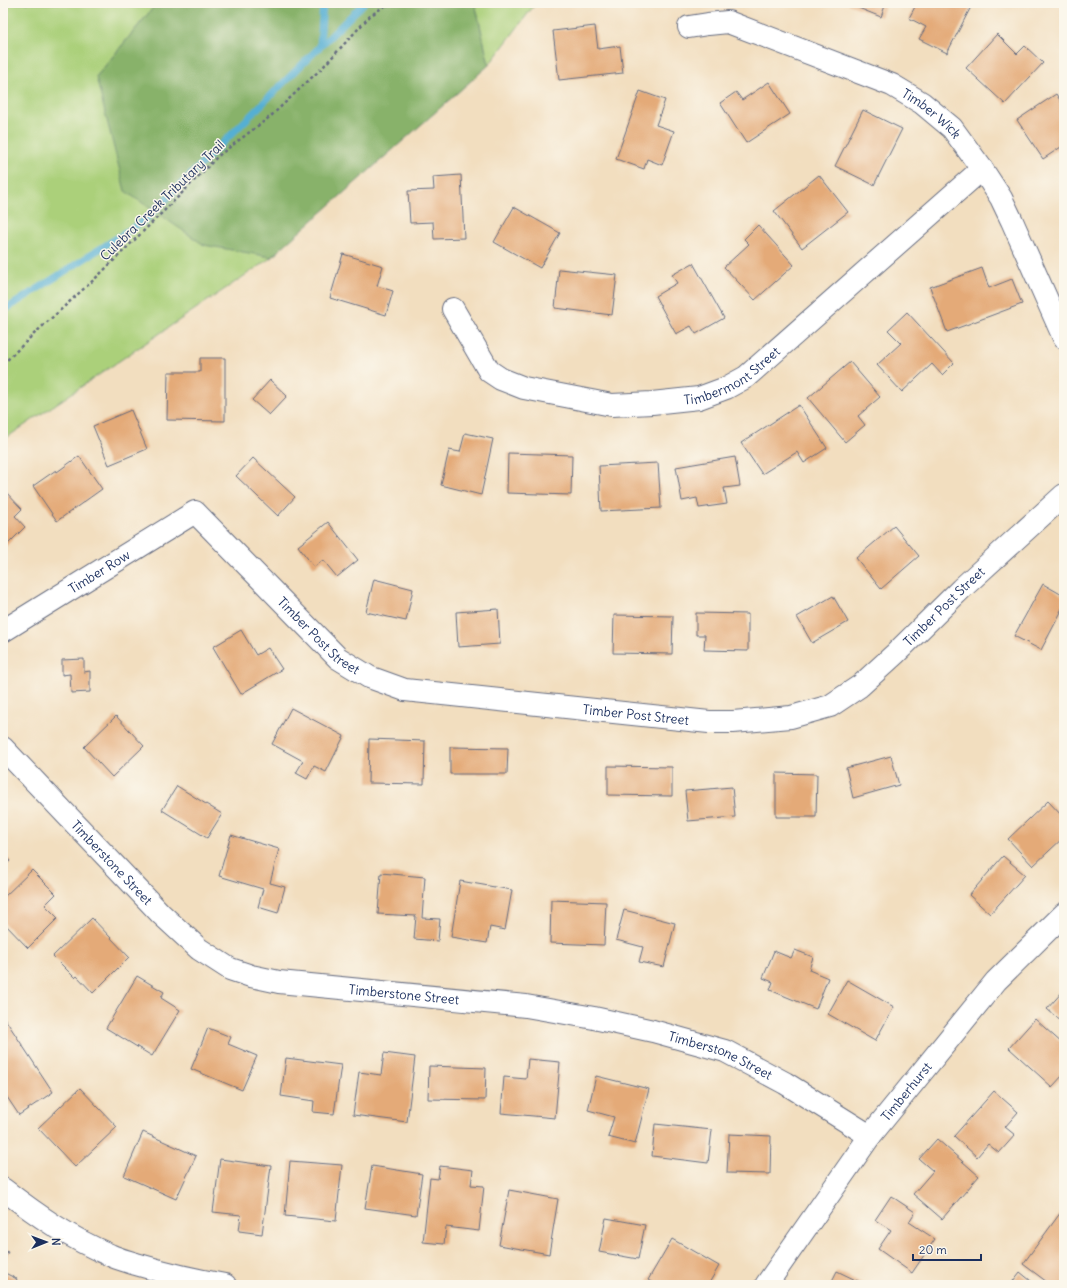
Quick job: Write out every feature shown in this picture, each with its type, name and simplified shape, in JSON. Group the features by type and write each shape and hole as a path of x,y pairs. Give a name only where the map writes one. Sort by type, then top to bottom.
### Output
{"street":[{"name":"Timber Wick","path":"689,27 728,22 892,85 922,103 952,128 1001,198 1064,338"},
{"name":"Timbermont Street","path":"453,309 489,371 501,379 524,388 612,406 699,398 726,388 746,377 982,169"},
{"name":"Timber Post Street","path":"195,512 338,658 369,677 405,690 709,722 734,722 790,717 830,706 860,686 961,589 1064,494"},
{"name":"Timber Row","path":"3,631 195,512"},
{"name":"Timberstone Street","path":"3,748 161,914 199,949 230,969 250,976 279,982 526,1006 594,1018 653,1031 725,1051 785,1083 870,1136"},
{"name":"Timberhurst","path":"766,1285 870,1136 996,981 1064,914"},
{"path":"3,1189 44,1219 76,1239 111,1256 194,1280 226,1285"}],"path":[{"name":"Culebra Creek Tributary Trail","path":"3,364 99,275 218,156 271,116 323,66 370,16 389,3"}],"green space":[{"path":"3,3 157,3 96,77 204,245 278,253 3,440"},
{"path":"157,3 475,3 489,65 271,257 204,245 125,191 96,77"},
{"path":"475,3 536,3 489,65"}],"building":[{"path":"846,3 886,3 881,17"},
{"path":"917,3 973,3 947,53 919,39 926,27 909,18"},
{"path":"595,26 598,49 620,46 623,73 559,80 553,31"},
{"path":"997,34 1017,54 1025,46 1043,63 1005,104 966,68"},
{"path":"769,82 790,114 746,143 720,103 736,92 742,100"},
{"path":"640,91 665,100 656,125 674,131 662,165 647,159 644,169 616,159"},
{"path":"1056,94 1064,106 1064,145 1043,159 1017,120"},
{"path":"863,110 902,129 874,185 835,166"},
{"path":"461,175 464,238 434,239 433,222 410,223 408,191 434,190 433,177"},
{"path":"819,175 848,212 802,248 774,211"},
{"path":"514,207 560,233 540,268 494,242"},
{"path":"758,225 794,265 755,300 724,267 749,244 744,239"},
{"path":"343,254 383,266 377,286 393,291 386,315 330,298"},
{"path":"693,263 724,318 696,334 691,326 676,334 655,296 677,283 672,275"},
{"path":"982,268 989,288 1012,279 1022,304 947,332 930,287"},
{"path":"559,269 617,275 612,315 555,308"},
{"path":"907,312 954,363 942,375 932,364 902,392 877,365 901,343 888,330"},
{"path":"200,358 225,358 225,421 167,420 168,372 200,372"},
{"path":"850,362 880,397 858,416 865,425 845,442 808,398"},
{"path":"270,380 287,396 269,415 252,400"},
{"path":"799,405 827,448 804,463 797,452 762,474 741,443"},
{"path":"131,410 147,449 109,465 93,426"},
{"path":"465,433 493,439 481,495 441,485 449,450 460,452"},
{"path":"508,453 572,455 571,495 507,493"},
{"path":"79,456 102,489 57,521 33,486 56,470 57,472"},
{"path":"735,457 740,486 724,488 727,504 699,508 697,498 682,501 676,467"},
{"path":"253,458 295,497 278,516 236,476"},
{"path":"658,463 661,508 601,511 599,466"},
{"path":"3,489 22,509 15,516 25,527 3,549"},
{"path":"328,522 358,560 337,577 323,560 314,567 298,546"},
{"path":"894,526 919,556 881,589 856,558"},
{"path":"374,579 413,589 406,621 366,612"},
{"path":"1043,584 1064,596 1064,605 1041,650 1014,636"},
{"path":"833,596 848,622 812,643 797,617"},
{"path":"498,609 500,644 458,647 456,612"},
{"path":"696,613 748,614 748,651 704,650 705,635 696,635"},
{"path":"614,615 673,616 672,654 613,653"},
{"path":"241,630 256,655 268,648 282,669 241,694 213,647"},
{"path":"84,659 84,672 90,671 90,692 71,693 70,674 62,675 62,660"},
{"path":"291,708 344,736 326,772 314,766 307,779 296,773 303,761 272,744"},
{"path":"116,716 144,746 112,777 84,747"},
{"path":"369,739 425,741 424,784 368,783"},
{"path":"450,747 508,748 507,774 450,774"},
{"path":"891,756 899,785 853,798 846,768"},
{"path":"608,766 672,767 672,796 608,795"},
{"path":"776,773 817,774 816,817 776,817"},
{"path":"177,786 222,814 207,838 162,810"},
{"path":"732,787 735,817 688,821 685,791"},
{"path":"1048,801 1064,818 1064,837 1033,866 1008,839"},
{"path":"231,835 279,849 270,883 285,887 278,913 258,907 263,889 219,876"},
{"path":"3,853 10,861 3,868"},
{"path":"1003,856 1025,875 990,914 969,895"},
{"path":"32,870 56,894 45,905 58,918 28,948 3,922 3,898"},
{"path":"381,873 425,877 422,918 440,919 438,941 414,939 416,916 378,914"},
{"path":"460,881 512,890 505,930 490,927 487,943 451,937"},
{"path":"551,900 606,902 604,945 550,943"},
{"path":"624,910 675,923 664,967 639,962 643,947 616,940"},
{"path":"92,918 129,957 93,993 77,976 75,978 53,956"},
{"path":"795,950 813,957 809,970 828,978 816,1009 770,990 773,982 763,978 774,951 791,958"},
{"path":"137,976 164,992 161,998 180,1010 152,1056 106,1028"},
{"path":"847,980 894,1007 875,1041 828,1014"},
{"path":"1064,990 1064,1024 1047,1009"},
{"path":"3,1016 53,1092 19,1115 3,1091"},
{"path":"1035,1019 1064,1045 1064,1074 1052,1087 1009,1048"},
{"path":"208,1028 231,1037 228,1044 257,1056 242,1090 191,1069"},
{"path":"384,1053 415,1057 407,1122 353,1115 359,1072 381,1075"},
{"path":"286,1058 341,1065 334,1114 313,1112 314,1101 281,1096"},
{"path":"528,1059 560,1062 555,1118 501,1113 504,1077 526,1079"},
{"path":"429,1066 486,1068 485,1100 428,1099"},
{"path":"596,1076 649,1089 635,1144 608,1137 614,1117 588,1110"},
{"path":"80,1088 117,1127 75,1167 38,1128"},
{"path":"994,1091 1018,1112 1005,1127 1015,1135 999,1153 988,1144 977,1157 954,1136"},
{"path":"655,1124 712,1130 708,1163 652,1156"},
{"path":"143,1132 196,1156 176,1199 124,1176"},
{"path":"729,1134 771,1136 770,1174 727,1173"},
{"path":"937,1139 979,1176 942,1219 913,1194 933,1171 919,1159"},
{"path":"220,1159 271,1166 262,1234 239,1231 241,1215 213,1212"},
{"path":"290,1161 342,1165 336,1221 285,1216"},
{"path":"372,1166 422,1174 416,1215 365,1208"},
{"path":"440,1166 473,1170 471,1185 484,1186 479,1231 446,1227 444,1244 423,1242 430,1178 438,1179"},
{"path":"509,1190 558,1199 549,1254 499,1245"},
{"path":"891,1196 915,1212 909,1222 935,1239 912,1273 878,1249 891,1230 875,1220"},
{"path":"1061,1212 1064,1214 1064,1285 1051,1285 1023,1264"},
{"path":"606,1218 645,1225 638,1259 599,1252"},
{"path":"672,1239 719,1266 708,1285 656,1285 648,1280"},
{"path":"3,1250 8,1252 3,1261"},
{"path":"837,1271 866,1285 830,1285"},
{"path":"3,1272 17,1279 14,1285 3,1285"},
{"path":"1020,1272 1036,1285 1010,1285"}],"waterway":[{"path":"320,46 323,3"},
{"path":"3,311 145,220 364,3"}]}
